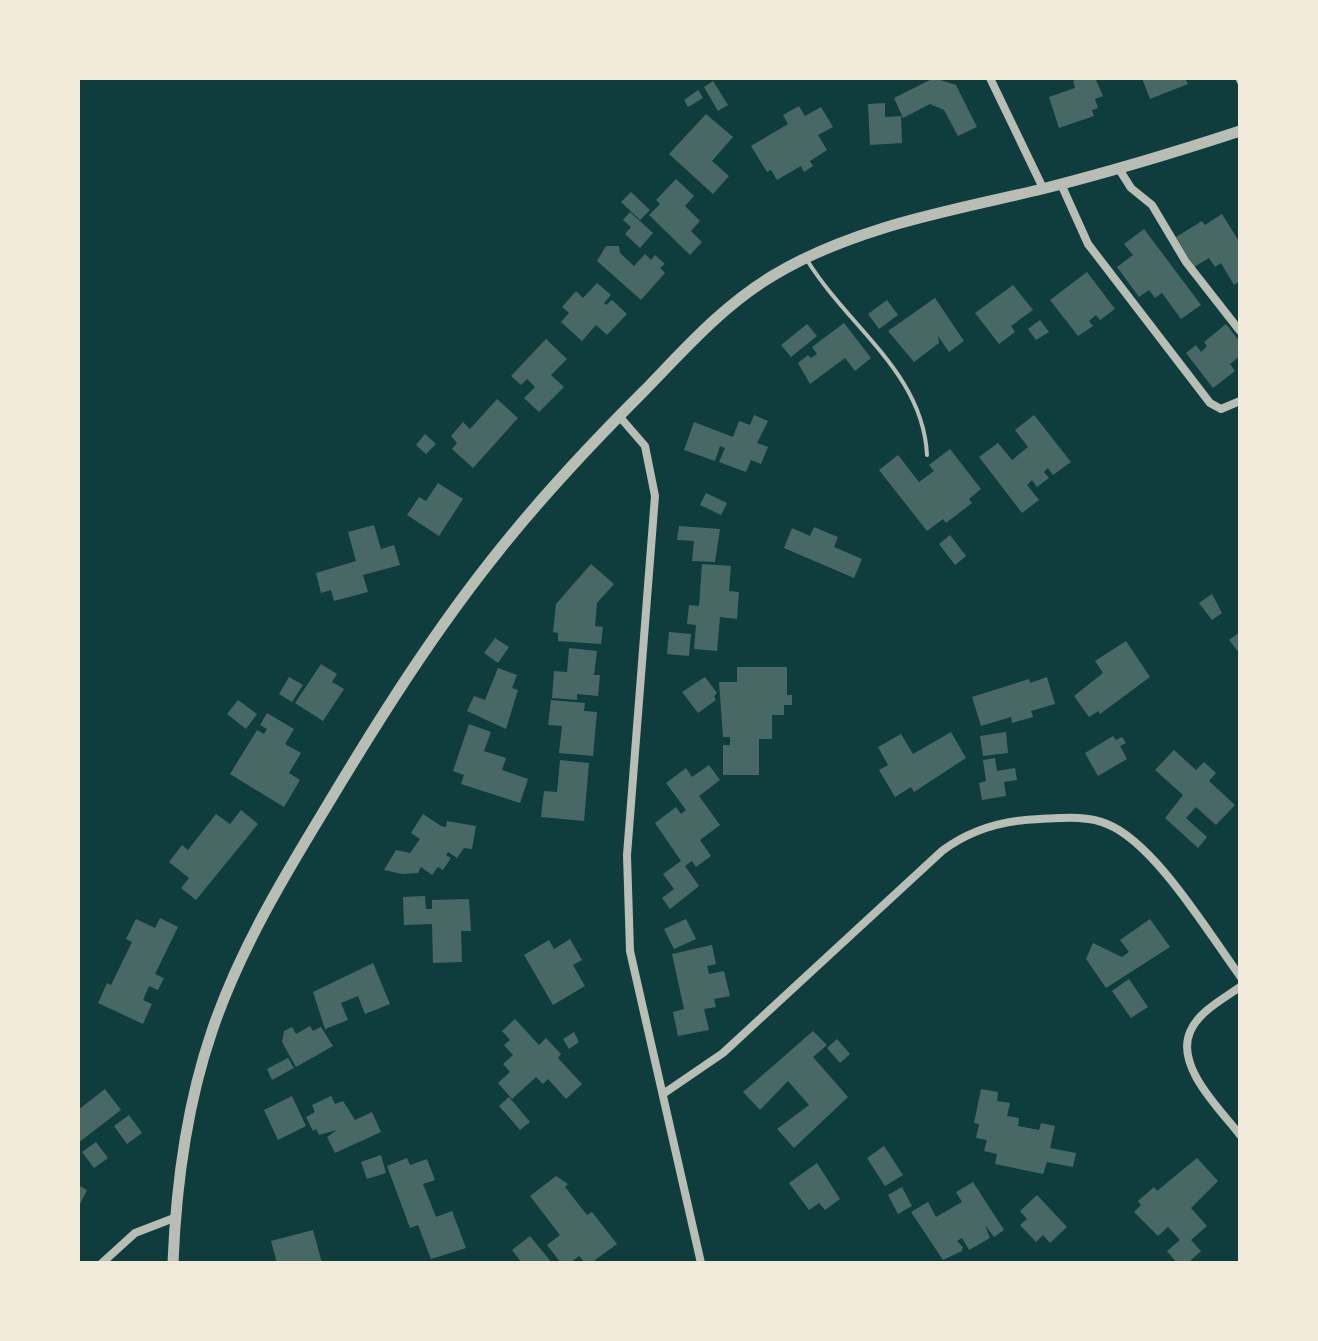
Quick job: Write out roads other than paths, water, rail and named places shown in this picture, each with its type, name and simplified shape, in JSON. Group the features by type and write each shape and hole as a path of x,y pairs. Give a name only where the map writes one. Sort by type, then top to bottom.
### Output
{"street":[{"path":"990,78 1043,188"},
{"path":"173,1263 174,1218 195,1094 211,1033 228,988 276,890 371,733 451,614 539,501 619,416 715,319 747,292 806,258 888,226 1119,169 1240,131"},
{"path":"1119,169 1131,188 1152,205 1186,262 1240,331"},
{"path":"1061,184 1088,244 1210,403 1221,409 1240,401"},
{"path":"619,416 645,446 655,496 626,897 630,951 701,1263"},
{"path":"663,1094 723,1053 942,851 978,830 999,824 1065,818 1105,823 1123,832 1153,859 1240,976"},
{"path":"1240,987 1197,1022 1188,1043 1192,1067 1200,1083 1240,1135"},
{"path":"102,1263 135,1233 174,1218"}],"lane":[{"path":"1237,78 1240,84"},
{"path":"806,258 827,293 901,377 913,396 925,426 927,455"}]}
